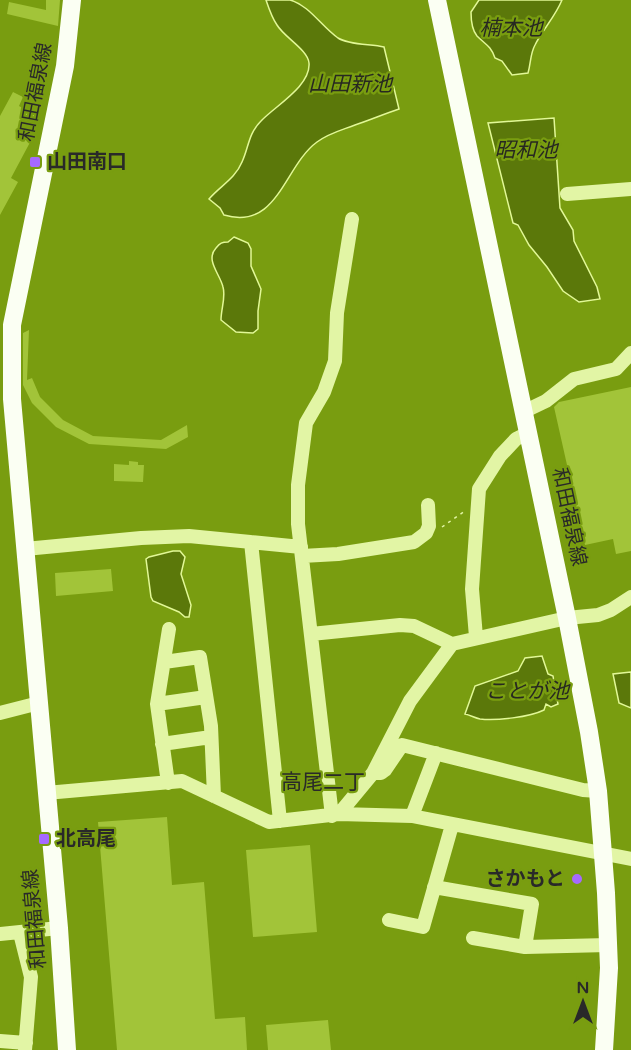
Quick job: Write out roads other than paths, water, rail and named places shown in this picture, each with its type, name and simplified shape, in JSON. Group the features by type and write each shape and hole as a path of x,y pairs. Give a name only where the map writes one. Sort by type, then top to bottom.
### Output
{"main road":[{"name":"和田福泉線","path":"67,1050 59,928 12,399 12,325 64,66 72,0"},
{"name":"和田福泉線","path":"437,0 567,618 598,791 604,855 608,945 604,1050"}],"street":[{"path":"567,194 631,189"},
{"path":"335,815 298,524 298,485 306,423 324,392 335,361 337,313 352,219"},
{"path":"523,412 546,401 574,379 616,369 631,353"},
{"path":"476,638 472,589 479,489 500,456 516,439 528,433"},
{"path":"25,549 189,536 251,542 302,551 348,552 414,542 426,533 429,526 428,505"},
{"path":"251,542 280,821"},
{"path":"335,815 373,773 410,700 452,644 567,618 598,615 631,598"},
{"path":"311,634 400,625 414,626 452,644"},
{"path":"168,783 157,704 169,628"},
{"path":"164,662 200,657 211,737 214,796"},
{"path":"157,704 206,696"},
{"path":"0,713 39,703"},
{"path":"162,744 211,737"},
{"path":"373,773 381,773 385,770 402,745 583,790 598,791"},
{"path":"412,816 436,753"},
{"path":"46,793 182,781 270,822 335,815 412,816 631,860"},
{"path":"389,920 423,927 452,825"},
{"path":"434,887 532,904 525,947"},
{"path":"0,934 59,928"},
{"path":"0,1041 25,1046 31,977 20,933"},
{"path":"473,938 525,947 608,945"}],"water":[{"name":"山田新池","path":"266,0 290,0 303,6 338,38 354,43 384,47 399,109 326,136 317,142 296,166 278,194 257,214 242,217 224,215 220,208 209,199 239,168 257,126 298,88 308,71 308,58 277,25"},
{"name":"楠本池","path":"479,0 562,0 533,48 528,73 512,75 502,61 495,58 490,48 475,34 471,12"},
{"name":"昭和池","path":"554,118 560,208 573,230 574,241 597,287 600,299 579,302 563,291 529,245 518,225 513,223 488,123"},
{"path":"234,237 248,243 251,249 251,266 261,289 258,329 253,333 236,332 221,320 224,291 212,257 219,245"},
{"path":"180,551 185,557 181,574 191,605 189,617 153,601 151,597 146,559"},
{"name":"ことが池","path":"542,656 548,674 553,676 558,704 551,707 546,704 544,710 504,719 480,719 465,714 475,686 518,671 525,658"},
{"path":"631,672 631,708 619,703 613,674"}],"place":[{"name":"山田南口","path":"35,162"},
{"name":"北高尾","path":"44,839"},
{"name":"さかもと","path":"577,879"}],"district":[{"name":"高尾二丁","path":"323,782"}]}
